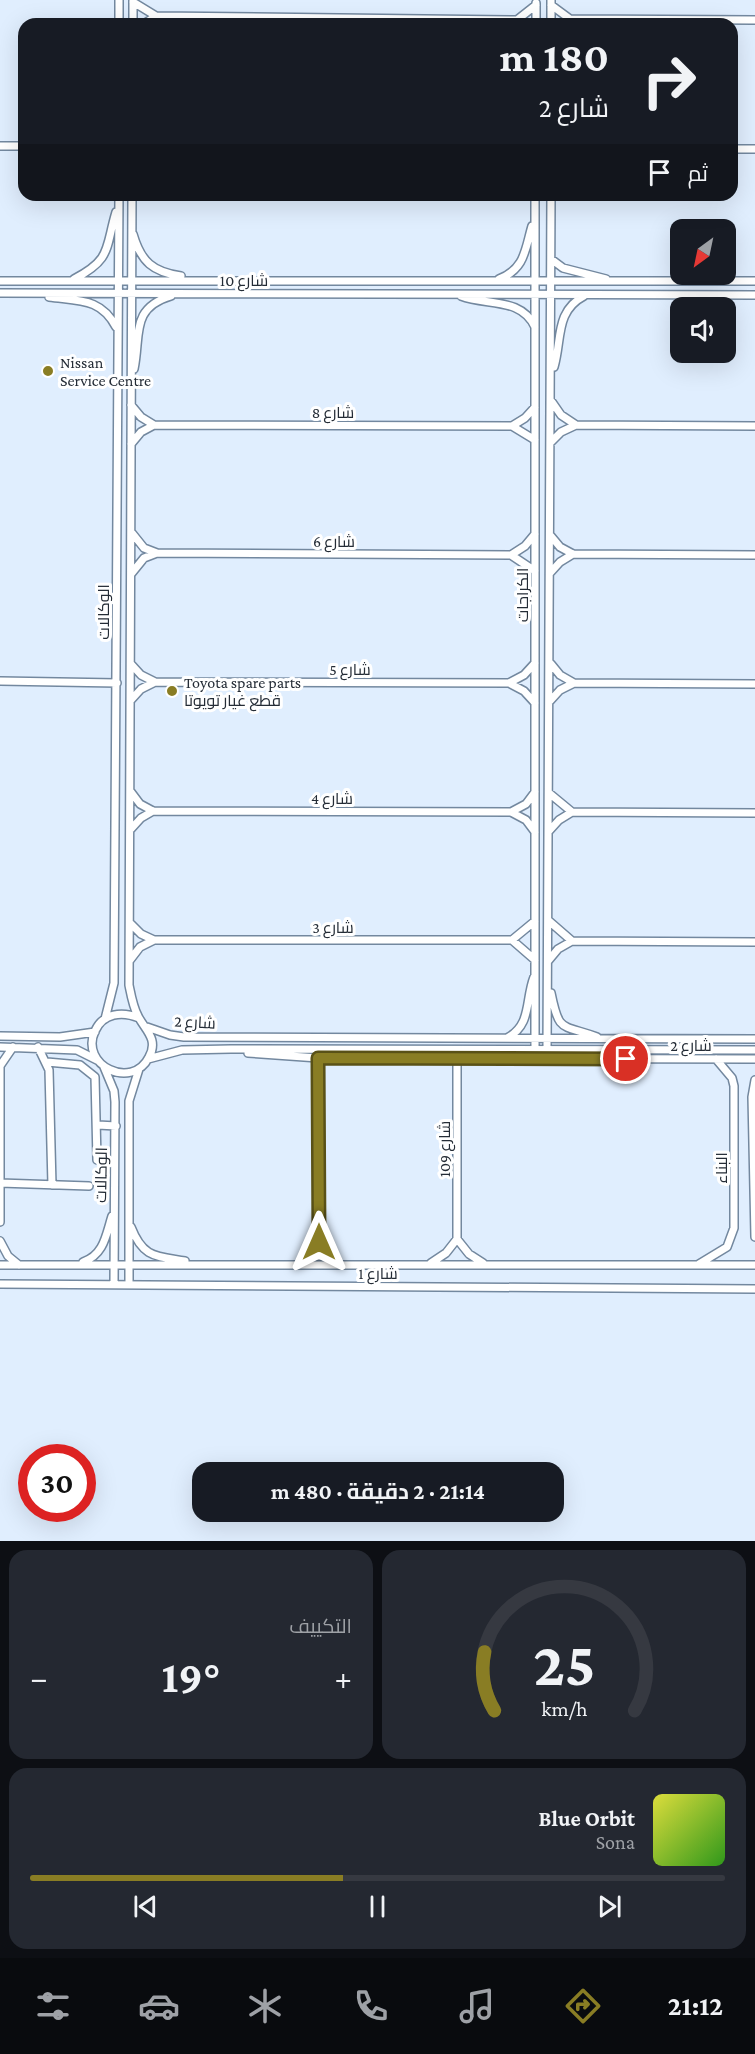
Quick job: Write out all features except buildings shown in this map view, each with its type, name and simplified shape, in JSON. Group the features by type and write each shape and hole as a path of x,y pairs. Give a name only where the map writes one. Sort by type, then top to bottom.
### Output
{"street":[{"path":"119,0 119,18"},
{"path":"133,1 156,16 277,18"},
{"path":"133,1 133,18"},
{"path":"522,18 536,2"},
{"path":"536,2 536,18"},
{"path":"551,2 569,18"},
{"path":"551,2 551,18"},
{"path":"738,20 755,20"},
{"path":"0,146 18,146"},
{"path":"738,149 755,149"},
{"name":"الوكالات","path":"132,201 129,985 139,1018"},
{"name":"الكراجات","path":"535,201 536,1051"},
{"name":"الكراجات","path":"547,1051 552,375 551,201"},
{"name":"الوكالات","path":"105,1019 114,983 119,204"},
{"name":"الوكالات","path":"71,280 92,269 106,254 119,204"},
{"name":"الكراجات","path":"495,281 513,272 522,262 534,218"},
{"name":"شارع 10","path":"131,224 137,248 148,264 163,273 201,279"},
{"name":"شارع 10","path":"551,259 562,268 611,281"},
{"name":"شارع 10","path":"0,281 118,279 755,281"},
{"name":"شارع 10","path":"0,294 117,292 755,295"},
{"name":"شارع 10","path":"32,293 98,305 109,314 117,328"},
{"name":"الوكالات","path":"130,383 138,326 145,312 161,299 183,293"},
{"name":"شارع 10","path":"456,294 481,302 512,305 526,314 535,329"},
{"name":"الكراجات","path":"552,375 563,316 570,306 587,295"},
{"path":"551,401 561,415 576,425"},
{"path":"130,405 141,417 154,425"},
{"path":"535,406 525,418 512,426 535,440"},
{"path":"130,444 141,432 154,425"},
{"name":"شارع 8","path":"154,425 512,426"},
{"path":"550,443 561,432 576,425 755,426"},
{"path":"131,530 138,543 158,553"},
{"path":"535,534 525,546 511,555 535,571"},
{"path":"550,535 560,546 573,554 755,555"},
{"path":"130,576 138,563 158,553"},
{"name":"شارع 6","path":"158,553 511,555"},
{"path":"550,573 560,562 573,554"},
{"path":"131,663 141,675 155,682"},
{"path":"509,683 524,675 535,663"},
{"path":"550,663 560,675 574,683"},
{"path":"0,681 117,683"},
{"path":"130,700 141,689 155,682"},
{"name":"شارع 5","path":"155,682 509,683"},
{"path":"509,683 524,691 535,702"},
{"path":"550,701 560,690 574,683 755,684"},
{"path":"131,792 140,804 153,811"},
{"path":"511,812 526,804 535,792"},
{"path":"549,793 572,812"},
{"path":"131,829 141,818 153,811"},
{"name":"شارع 4","path":"153,811 511,812"},
{"path":"511,812 526,820 536,832"},
{"path":"549,832 559,820 572,812 755,813"},
{"path":"535,961 512,940 536,921"},
{"path":"549,921 572,941"},
{"path":"130,923 141,934 154,940"},
{"path":"130,960 140,947 154,940"},
{"name":"شارع 3","path":"154,940 512,940"},
{"path":"548,961 558,949 572,941 755,942"},
{"name":"الكراجات","path":"506,1038 524,1023 536,972"},
{"name":"شارع 2","path":"548,982 558,1021 568,1029 603,1039"},
{"path":"122,1014 139,1018 147,1027 152,1043 148,1059 139,1069 121,1074 104,1068 97,1060 92,1046 95,1032 105,1019 122,1014"},
{"name":"شارع 2","path":"147,1027 184,1037 755,1039"},
{"path":"0,1036 60,1036 95,1032"},
{"path":"0,1047 77,1050 97,1060"},
{"path":"0,1222 0,1066 13,1047"},
{"path":"38,1047 48,1062 52,1185"},
{"name":"شارع 2","path":"148,1059 182,1050 231,1049 755,1050"},
{"name":"شارع 2","path":"231,1049 257,1054 318,1058 755,1059"},
{"path":"318,1058 319,1242"},
{"name":"شارع 109","path":"457,1058 457,1239"},
{"name":"البناء","path":"697,1265 727,1247 734,1228 734,1086 732,1078 716,1059"},
{"path":"48,1062 80,1065 91,1072 97,1083 97,1160"},
{"name":"الوكالات","path":"104,1068 114,1091 116,1126 114,1285"},
{"name":"الوكالات","path":"129,1285 129,1101 139,1069"},
{"name":"البناء","path":"755,1080 752,1097 755,1237"},
{"path":"98,1125 116,1126"},
{"path":"0,1183 89,1186"},
{"path":"75,1265 93,1258 101,1250 114,1208"},
{"path":"129,1223 138,1244 147,1253 209,1264"},
{"path":"430,1264 446,1253 457,1239 469,1254 487,1264"},
{"path":"0,1241 8,1256 19,1264"},
{"name":"شارع 1","path":"0,1265 755,1265"},
{"name":"شارع 1","path":"0,1284 755,1289"}],"place":[{"name":"Nissan Service Centre","path":"48,371"},
{"name":"Toyota spare parts قطع غيار تويوتا","path":"172,691"}],"route":[{"path":"319,1242 318,1058 626,1059"}]}
